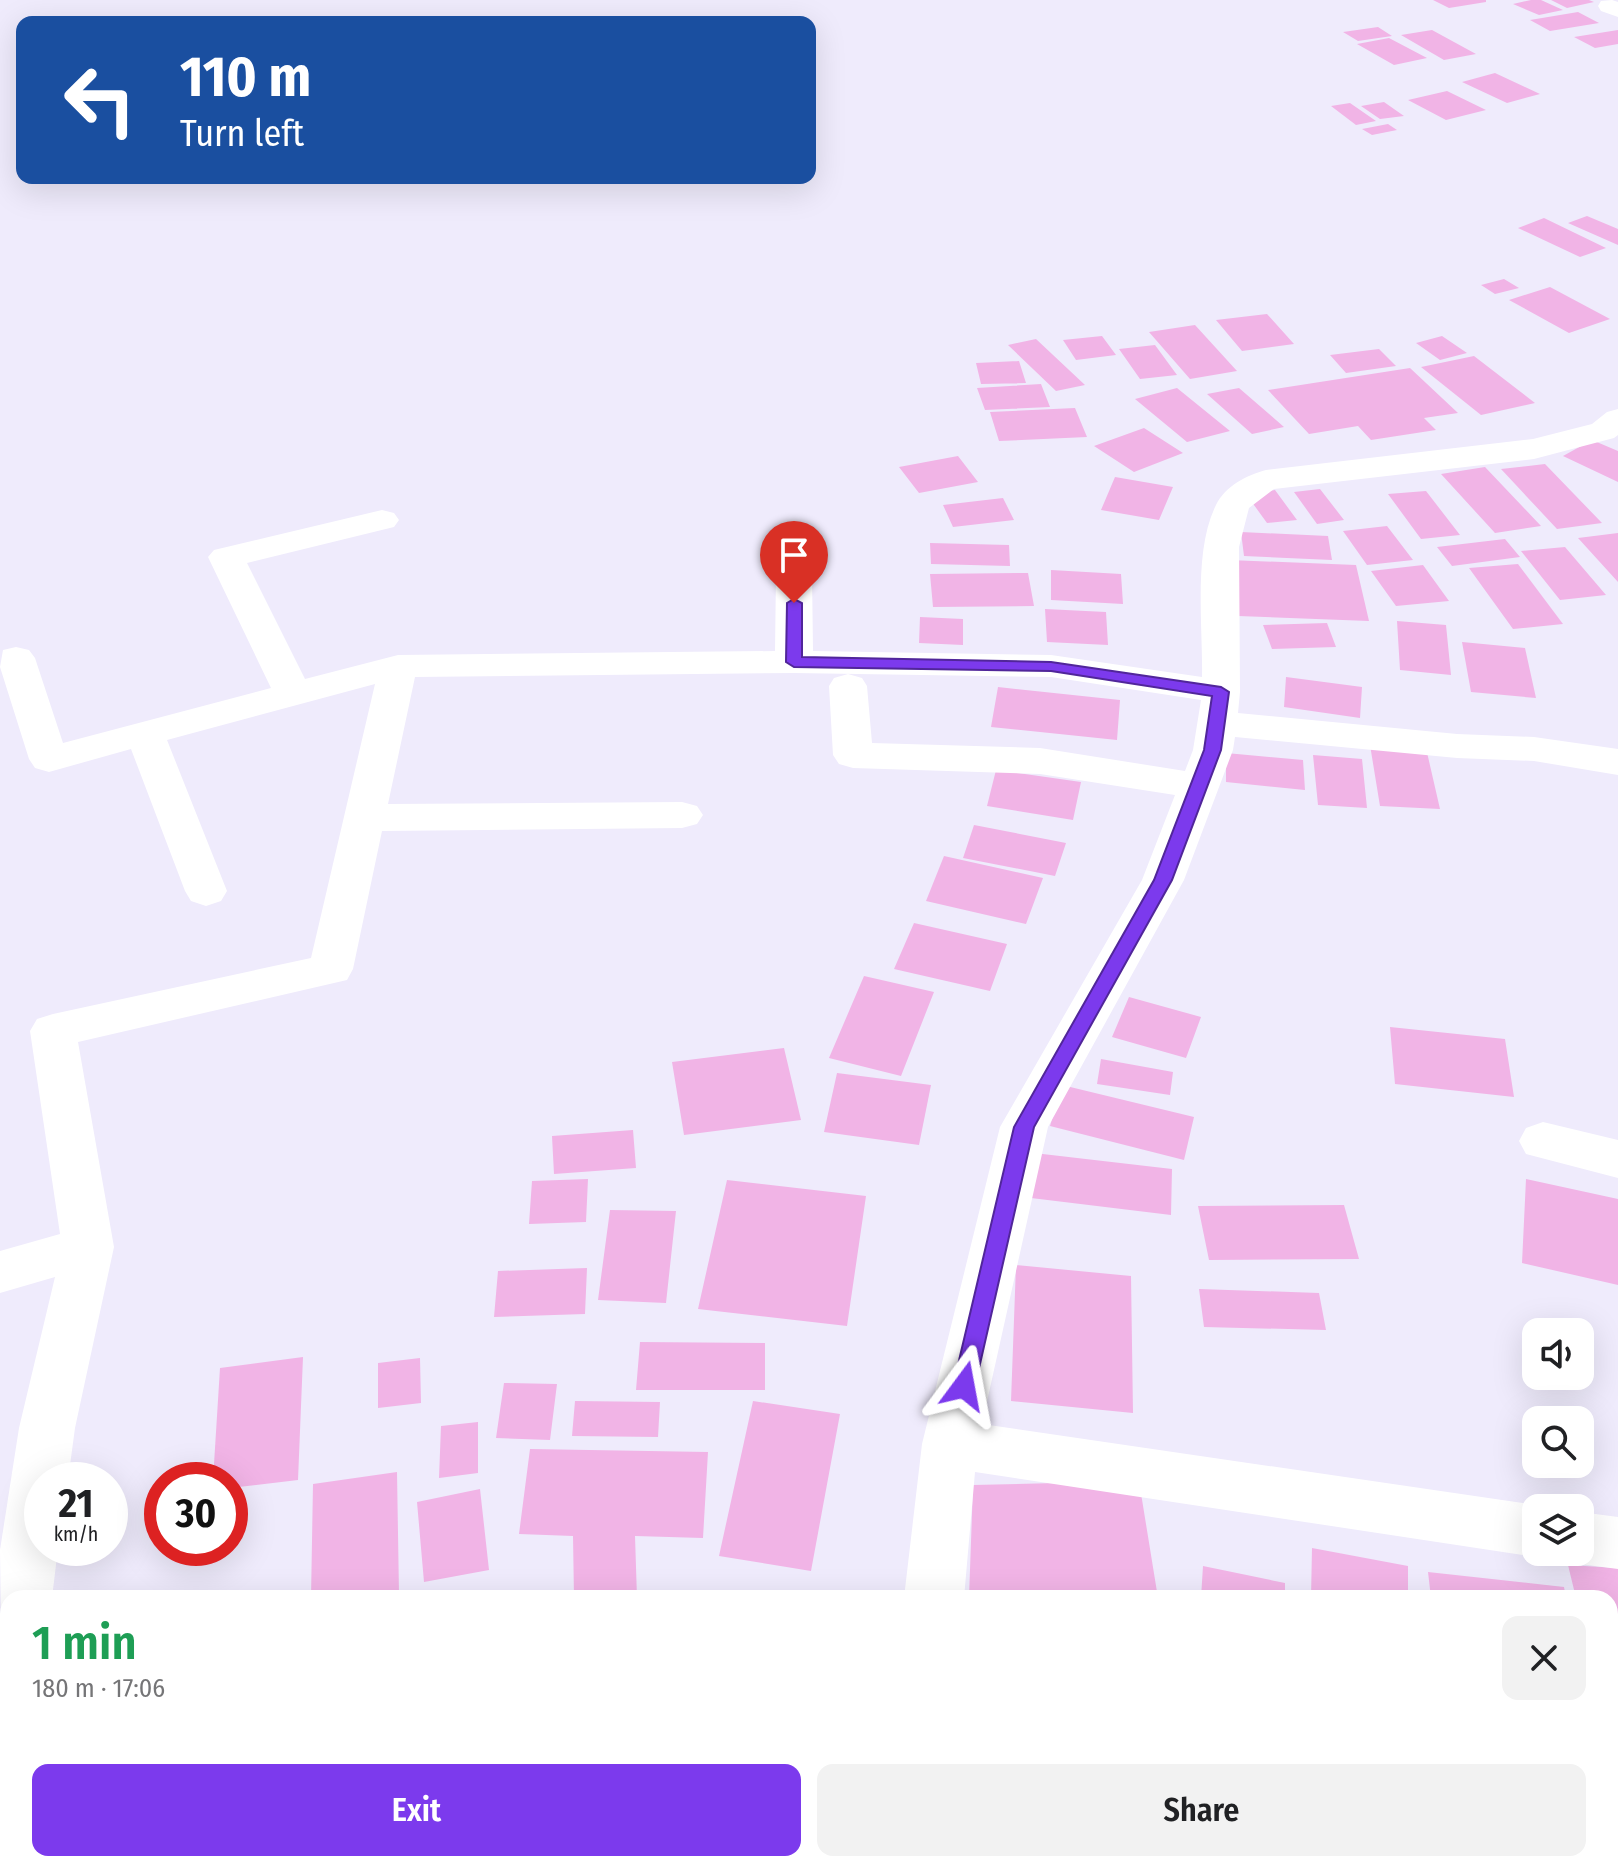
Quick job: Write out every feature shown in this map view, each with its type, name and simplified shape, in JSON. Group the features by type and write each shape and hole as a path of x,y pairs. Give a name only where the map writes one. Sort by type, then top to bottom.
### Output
{"street":[{"path":"935,1590 950,1444 1024,1127 1163,880 1213,750 1218,708 1221,547 1233,505 1248,490 1266,480 1534,449 1603,431 1618,419"},
{"path":"293,694 226,557 382,520"},
{"path":"794,574 794,662"},
{"path":"16,658 49,759 398,666 794,662 1051,666 1218,708 1457,746 1534,749 1618,762"},
{"path":"23,1590 47,1428 88,1247 53,1031 331,969 398,666"},
{"path":"848,686 853,755 1040,761 1199,786"},
{"path":"145,733 206,891"},
{"path":"363,818 682,815"},
{"path":"1543,1141 1618,1159"},
{"path":"0,1272 88,1247"},
{"path":"950,1444 1522,1529"},
{"path":"1594,1540 1618,1543"}],"building":[{"path":"1433,0 1486,0 1486,2 1449,8"},
{"path":"1541,0 1563,10 1539,15 1513,4"},
{"path":"1551,0 1589,0 1594,2 1567,8"},
{"path":"1578,12 1599,23 1550,31 1530,20"},
{"path":"1378,27 1392,36 1358,41 1343,32"},
{"path":"1432,30 1476,54 1444,60 1401,35"},
{"path":"1618,30 1618,44 1595,48 1574,37"},
{"path":"1389,38 1427,58 1394,65 1357,44"},
{"path":"1495,73 1540,94 1507,103 1462,82"},
{"path":"1447,91 1486,110 1446,120 1408,100"},
{"path":"1384,102 1404,116 1380,119 1361,106"},
{"path":"1350,103 1376,121 1356,125 1331,106"},
{"path":"1388,124 1397,130 1372,135 1362,129"},
{"path":"1587,216 1618,229 1618,245 1568,223"},
{"path":"1544,218 1606,248 1580,257 1518,228"},
{"path":"1504,279 1519,288 1495,294 1481,285"},
{"path":"1550,287 1610,319 1569,333 1509,300"},
{"path":"1267,314 1294,344 1242,351 1216,320"},
{"path":"1195,325 1237,371 1190,379 1149,332"},
{"path":"1102,336 1116,355 1076,360 1063,340"},
{"path":"1442,336 1467,353 1440,360 1416,343"},
{"path":"1036,339 1085,385 1056,391 1008,345"},
{"path":"1155,345 1177,375 1140,379 1119,349"},
{"path":"1379,349 1396,366 1346,373 1330,355"},
{"path":"1474,356 1535,403 1481,415 1421,367"},
{"path":"1019,361 1026,383 981,384 976,363"},
{"path":"1410,368 1458,413 1424,418 1436,430 1371,440 1358,426 1309,434 1268,390"},
{"path":"1041,384 1050,407 985,410 977,388"},
{"path":"1177,388 1230,431 1187,442 1135,399"},
{"path":"1239,388 1284,427 1252,434 1207,394"},
{"path":"1075,408 1087,437 999,441 990,412"},
{"path":"1144,428 1183,453 1134,472 1094,446"},
{"path":"1592,440 1618,451 1618,482 1563,456"},
{"path":"958,456 978,482 919,493 899,467"},
{"path":"1545,464 1602,523 1557,529 1501,469"},
{"path":"1485,467 1541,526 1495,533 1441,474"},
{"path":"1115,477 1173,487 1159,520 1101,510"},
{"path":"1320,489 1344,520 1317,524 1294,492"},
{"path":"1275,490 1297,520 1267,523 1246,494"},
{"path":"1426,491 1460,535 1421,539 1388,494"},
{"path":"1003,498 1014,520 953,527 943,505"},
{"path":"1387,526 1413,560 1367,565 1343,531"},
{"path":"1241,532 1328,536 1332,560 1244,556"},
{"path":"1618,533 1618,582 1578,538"},
{"path":"1505,539 1520,557 1452,566 1437,547"},
{"path":"930,543 1009,545 1010,566 931,564"},
{"path":"1565,547 1606,595 1560,600 1521,551"},
{"path":"1229,560 1356,565 1369,621 1238,616"},
{"path":"1518,564 1563,624 1513,629 1469,568"},
{"path":"1423,565 1449,601 1396,606 1371,571"},
{"path":"1051,570 1121,574 1123,604 1051,600"},
{"path":"1028,573 1034,606 933,607 930,574"},
{"path":"1045,609 1106,612 1108,645 1047,642"},
{"path":"920,617 963,619 963,645 919,643"},
{"path":"1397,621 1446,625 1451,675 1400,670"},
{"path":"1327,623 1336,647 1272,649 1263,625"},
{"path":"1462,642 1525,648 1536,698 1471,692"},
{"path":"1286,677 1362,687 1360,718 1284,707"},
{"path":"998,687 1120,700 1117,740 991,727"},
{"path":"1370,745 1426,748 1440,809 1380,806"},
{"path":"1226,753 1303,760 1305,790 1226,782"},
{"path":"1313,755 1362,759 1367,808 1318,805"},
{"path":"996,770 1081,782 1073,820 987,806"},
{"path":"974,825 1066,843 1055,876 963,858"},
{"path":"944,856 1043,878 1026,924 926,901"},
{"path":"914,923 1007,944 990,991 894,969"},
{"path":"864,976 934,992 901,1076 829,1058"},
{"path":"1129,997 1201,1017 1186,1058 1112,1037"},
{"path":"1390,1027 1505,1039 1514,1097 1395,1084"},
{"path":"784,1048 801,1120 684,1135 672,1062"},
{"path":"1101,1059 1173,1072 1170,1095 1097,1084"},
{"path":"837,1073 931,1085 919,1145 824,1132"},
{"path":"1062,1085 1194,1117 1184,1160 1050,1126"},
{"path":"633,1130 636,1168 554,1174 552,1136"},
{"path":"1034,1153 1172,1169 1171,1215 1031,1198"},
{"path":"588,1179 586,1222 529,1224 532,1181"},
{"path":"1526,1179 1618,1199 1618,1285 1522,1263"},
{"path":"727,1180 866,1196 847,1326 698,1309"},
{"path":"1344,1205 1359,1259 1209,1260 1198,1206"},
{"path":"610,1210 676,1211 666,1303 598,1300"},
{"path":"1016,1265 1131,1276 1133,1413 1011,1401"},
{"path":"587,1268 585,1314 494,1317 498,1271"},
{"path":"1199,1289 1319,1293 1326,1330 1204,1327"},
{"path":"640,1342 765,1343 765,1390 636,1390"},
{"path":"303,1357 298,1480 248,1486 248,1462 214,1462 220,1368"},
{"path":"420,1358 421,1403 378,1408 378,1363"},
{"path":"504,1383 557,1384 550,1440 496,1438"},
{"path":"575,1401 660,1402 658,1437 572,1436"},
{"path":"753,1401 840,1414 811,1571 719,1556"},
{"path":"478,1422 478,1473 439,1478 441,1426"},
{"path":"530,1449 708,1452 703,1538 635,1536 637,1590 574,1590 573,1536 519,1534"},
{"path":"397,1472 399,1590 311,1590 313,1484"},
{"path":"1139,1481 1157,1590 969,1590 973,1485"},
{"path":"480,1489 489,1570 424,1582 417,1502"},
{"path":"1312,1548 1408,1566 1408,1590 1311,1590"},
{"path":"1203,1566 1285,1583 1285,1590 1202,1590"},
{"path":"1568,1566 1618,1568 1618,1590 1574,1590"},
{"path":"1428,1572 1564,1587 1565,1590 1430,1590"}],"route":[{"path":"794,603 794,662 1051,666 1221,692 1213,750 1163,880 1024,1127 964,1386"}]}
